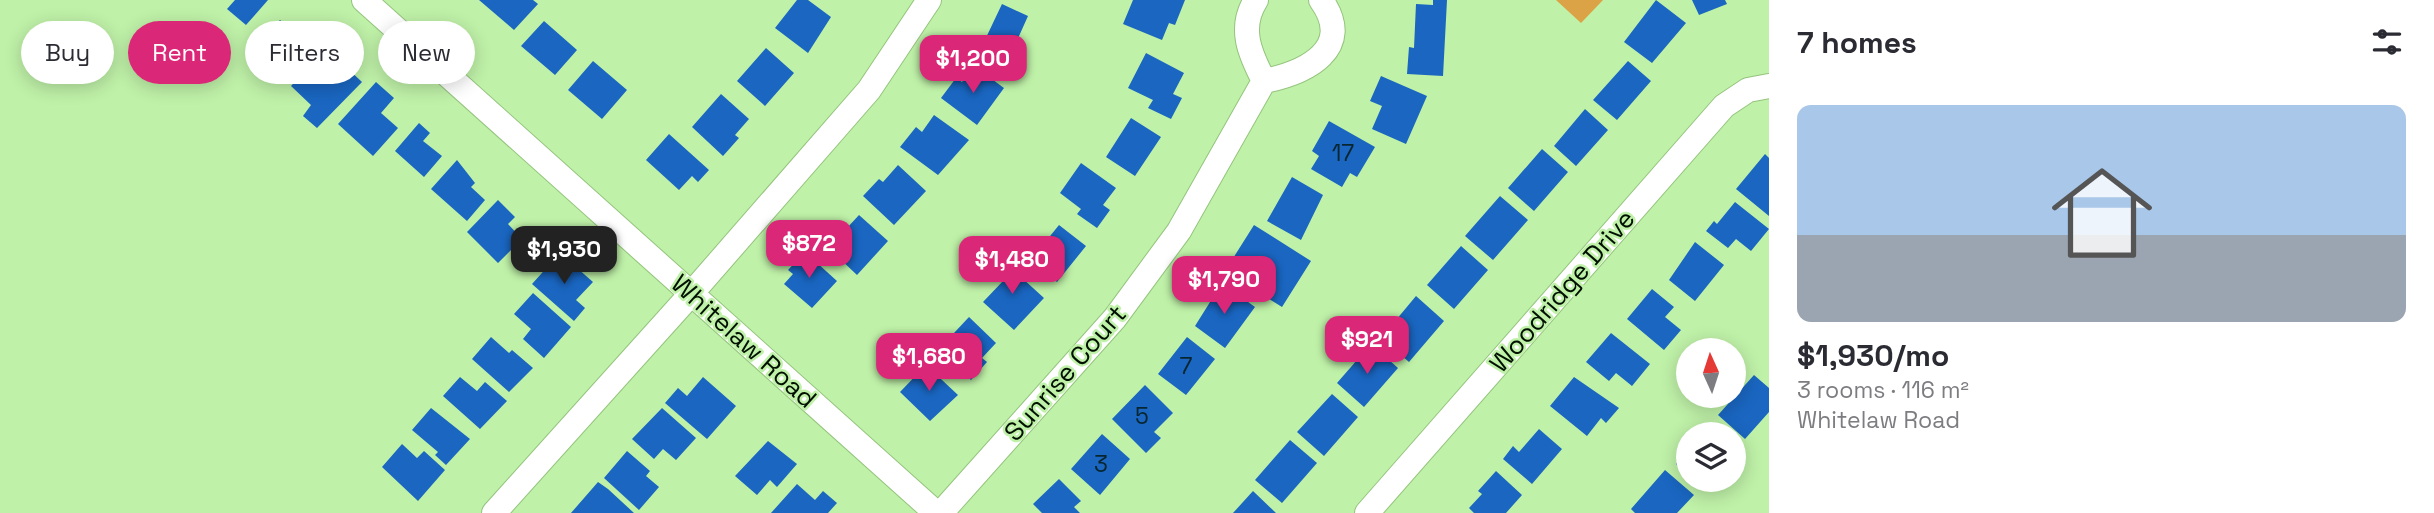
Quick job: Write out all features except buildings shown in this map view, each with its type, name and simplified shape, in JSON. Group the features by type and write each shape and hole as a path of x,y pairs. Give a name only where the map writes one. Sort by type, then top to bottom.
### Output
{"street":[{"name":"Whitelaw Road","path":"364,0 938,513"},
{"path":"494,513 691,294 869,90 929,0"},
{"path":"1256,0 1245,29 1255,64 1264,81 1307,69 1322,58 1329,44 1332,24 1321,0"},
{"name":"Sunrise Court","path":"938,513 1115,318 1179,232 1264,81"},
{"name":"Woodridge Drive","path":"1367,513 1724,106 1748,90 1769,86"}],"shaded area":[{"path":"1556,0 1603,0 1581,23"}]}
